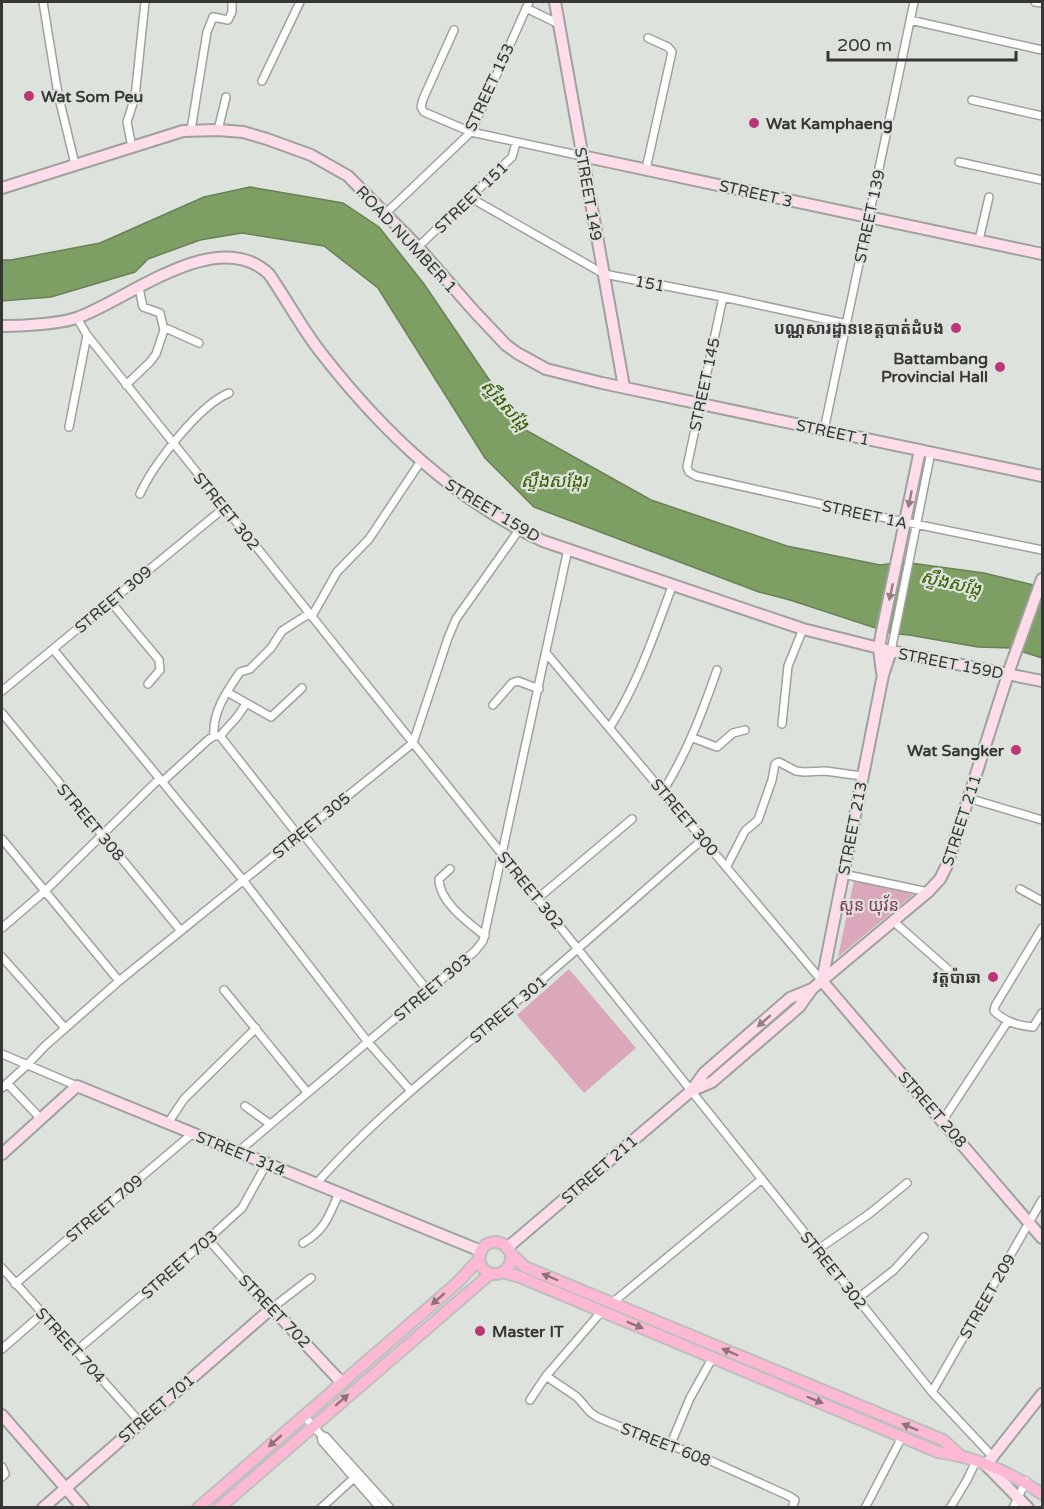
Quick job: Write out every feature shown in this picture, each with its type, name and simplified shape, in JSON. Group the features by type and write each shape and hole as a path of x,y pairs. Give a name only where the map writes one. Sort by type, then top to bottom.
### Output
{"main road":[{"path":"198,1508 457,1283 488,1245 496,1243 509,1251 525,1267 943,1440 961,1455"},
{"path":"503,1272 509,1267 509,1251"},
{"path":"481,1254 483,1269 490,1274"},
{"path":"219,1508 490,1274 503,1272 714,1357 938,1452 984,1461 1026,1481 1042,1494"},
{"path":"1026,1481 1042,1483"}],"street":[{"path":"43,2 58,94 75,164"},
{"path":"132,147 127,122 135,97 145,2"},
{"path":"191,129 209,25 213,17 228,20 232,12 232,2"},
{"path":"262,81 300,2"},
{"name":"STREET 149","path":"555,2 624,387"},
{"name":"STREET 139","path":"824,430 914,2"},
{"path":"1035,2 1042,3"},
{"path":"527,5 559,24"},
{"name":"STREET 153","path":"386,213 471,132 527,5"},
{"path":"910,20 1042,50"},
{"name":"STREET 3","path":"454,30 421,107 424,112 471,132 1042,254"},
{"path":"646,169 672,52 668,47 648,38"},
{"path":"218,130 226,97"},
{"path":"972,100 1042,116"},
{"name":"ROAD NUMBER 1","path":"2,188 191,129 243,132 267,138 311,155 348,176 418,247 506,345 517,353 536,364 558,372 624,387"},
{"name":"STREET 151","path":"418,247 512,157 516,143"},
{"path":"959,162 1042,180"},
{"path":"979,240 989,197"},
{"name":"151","path":"471,198 604,274 847,324"},
{"name":"STREET 159D","path":"2,326 20,326 77,318 188,264 208,259 237,258 262,267 321,353 376,417 421,461 458,492 519,530 568,549 803,629 879,649 1009,671 1042,681"},
{"path":"126,385 156,354 164,330 160,313 143,307 139,288"},
{"name":"STREET 145","path":"689,472 687,467 699,403 723,297"},
{"name":"STREET 302","path":"77,318 87,335 126,385 932,1392 984,1461"},
{"path":"164,330 168,329 199,343"},
{"path":"69,427 87,335"},
{"name":"STREET 1","path":"624,387 1042,476"},
{"path":"140,494 146,480 173,444 210,404 229,393"},
{"path":"917,525 925,451"},
{"name":"STREET 213","path":"883,675 879,649 881,636 905,522 925,451"},
{"path":"421,461 369,538 333,579 311,615 282,631 271,648 254,666 240,672 216,714 213,724 217,736 428,991"},
{"name":"STREET 1A","path":"689,472 696,476 917,525 1042,550"},
{"name":"STREET 309","path":"2,692 225,508"},
{"name":"STREET 213","path":"822,981 883,675 891,651 917,525"},
{"path":"413,743 456,619 519,530"},
{"name":"STREET 303","path":"239,1151 475,951 485,936 568,549"},
{"name":"STREET 211","path":"509,1251 691,1091 712,1082 799,1007 812,989 928,892 940,879 947,865 1009,671 1042,579"},
{"path":"610,728 641,666 673,584"},
{"path":"110,602 159,660 160,670 148,684"},
{"path":"782,724 788,666 803,629"},
{"path":"52,649 243,880 367,1041 411,1091"},
{"name":"STREET 300","path":"547,654 822,981"},
{"path":"663,791 680,765 693,738 717,670"},
{"path":"493,705 512,683 518,681 539,689"},
{"path":"227,693 271,717 302,688"},
{"path":"2,928 45,891 161,780 217,736 237,717 246,704"},
{"name":"STREET 308","path":"2,713 181,931"},
{"path":"693,738 717,747 733,733 746,730"},
{"name":"STREET 305","path":"4,1086 119,981 413,743"},
{"path":"727,866 745,831 758,820 775,764 779,762 796,771 825,771 862,776"},
{"path":"968,798 1042,820"},
{"path":"537,899 632,819"},
{"path":"2,839 119,981"},
{"name":"STREET 301","path":"316,1184 342,1154 411,1091 703,839"},
{"path":"450,869 439,879 439,887 456,913 485,936"},
{"path":"843,874 928,892"},
{"path":"1020,889 1042,901"},
{"path":"893,921 951,972"},
{"path":"1042,928 994,1011 1008,1021 1023,1027 1033,1027 1042,1013"},
{"path":"2,957 65,1028"},
{"name":"STREET 208","path":"822,981 1042,1238"},
{"path":"224,990 307,1092"},
{"path":"943,1120 1008,1021"},
{"path":"168,1123 184,1099 256,1028"},
{"name":"STREET 314","path":"2,1054 239,1151 481,1254"},
{"path":"4,1086 41,1119"},
{"path":"2,1154 77,1086"},
{"path":"245,1106 270,1124"},
{"name":"STREET 709","path":"15,1284 192,1133"},
{"name":"STREET 703","path":"76,1351 242,1208 267,1163"},
{"path":"612,1303 762,1179"},
{"path":"817,1250 869,1214 907,1183"},
{"path":"303,1243 317,1235 322,1229 339,1193"},
{"name":"STREET 209","path":"932,1392 1042,1200"},
{"path":"857,1299 894,1270 924,1237"},
{"name":"STREET 702","path":"208,1239 342,1383"},
{"name":"STREET 704","path":"2,1268 140,1422"},
{"path":"271,1308 310,1278"},
{"name":"STREET 701","path":"43,1508 271,1308"},
{"path":"530,1400 546,1376 602,1311"},
{"path":"2,1349 42,1314"},
{"path":"670,1446 690,1398 714,1357"},
{"name":"STREET 608","path":"546,1376 577,1397 597,1417 700,1456 789,1496 793,1504"},
{"path":"950,1508 967,1480 1042,1394"},
{"path":"304,1416 390,1508"},
{"path":"3,1421 83,1508"},
{"path":"321,1435 322,1442 381,1508"},
{"path":"865,1508 902,1437"},
{"path":"984,1461 1028,1508"},
{"path":"2,1467 5,1473 2,1478"},
{"path":"321,1508 354,1478"},
{"path":"1013,1508 1026,1481"}],"green space":[{"name":"សួន យុវ័ន","path":"854,880 914,894 838,957"},
{"path":"569,969 636,1048 584,1093 517,1015"}],"water":[{"name":"ស្ទឹងសង្កែរ","path":"250,187 343,203 379,227 424,284 522,428 651,500 787,546 880,565 903,562 984,573 1042,587 1042,658 1011,648 978,647 898,634 893,639 891,633 759,592 534,507 485,458 378,288 324,246 242,233 200,240 148,259 135,272 51,297 2,301 2,260 100,243 204,197"}],"place":[{"name":"Wat Som Peu","path":"29,96"},
{"name":"Wat Kamphaeng","path":"754,123"},
{"name":"បណ្ណសារដ្ឋានខេត្តបាត់ដំបង","path":"956,328"},
{"name":"Battambang Provincial Hall","path":"1000,367"},
{"name":"Wat Sangker","path":"1016,750"},
{"name":"វត្តប៉ាឆា","path":"993,977"},
{"name":"Master IT","path":"480,1331"}],"water label":[{"name":"ស្ទឹងសង្កែ","path":"505,405"},
{"name":"ស្ទឹងសង្កែ","path":"951,583"}]}
